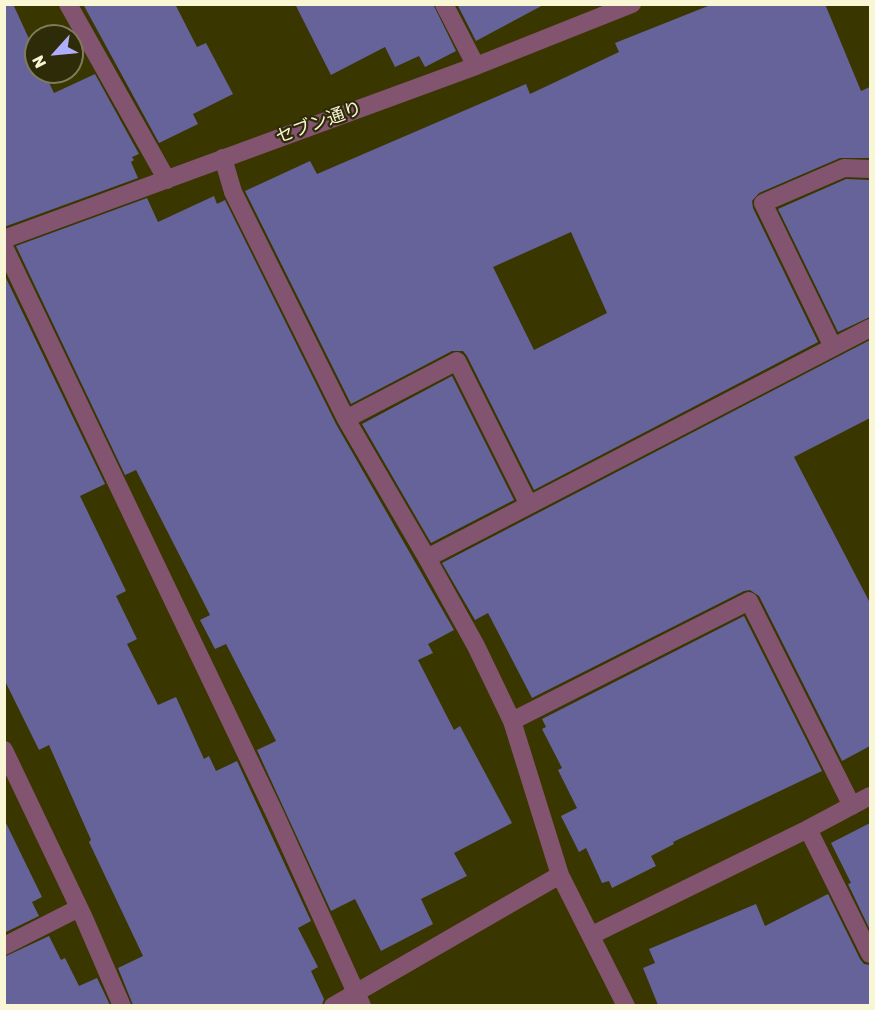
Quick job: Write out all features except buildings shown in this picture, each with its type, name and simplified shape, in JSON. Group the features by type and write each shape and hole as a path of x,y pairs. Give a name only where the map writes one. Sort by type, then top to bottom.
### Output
{"street":[{"path":"68,4 167,180"},
{"path":"444,4 476,66"},
{"name":"セブン通り","path":"4,239 476,66 615,8 632,4"},
{"path":"223,158 233,192 346,418 476,646 512,721 560,875 626,1005"},
{"path":"833,347 763,203 844,168 870,169"},
{"path":"4,247 270,803 360,999"},
{"path":"427,558 870,328"},
{"path":"346,418 457,361 529,505"},
{"path":"512,721 749,601 852,806"},
{"path":"4,750 122,1005"},
{"path":"592,935 870,796"},
{"path":"808,829 870,954"},
{"path":"333,1005 360,999 377,979 560,875"},
{"path":"4,946 79,908"}]}
